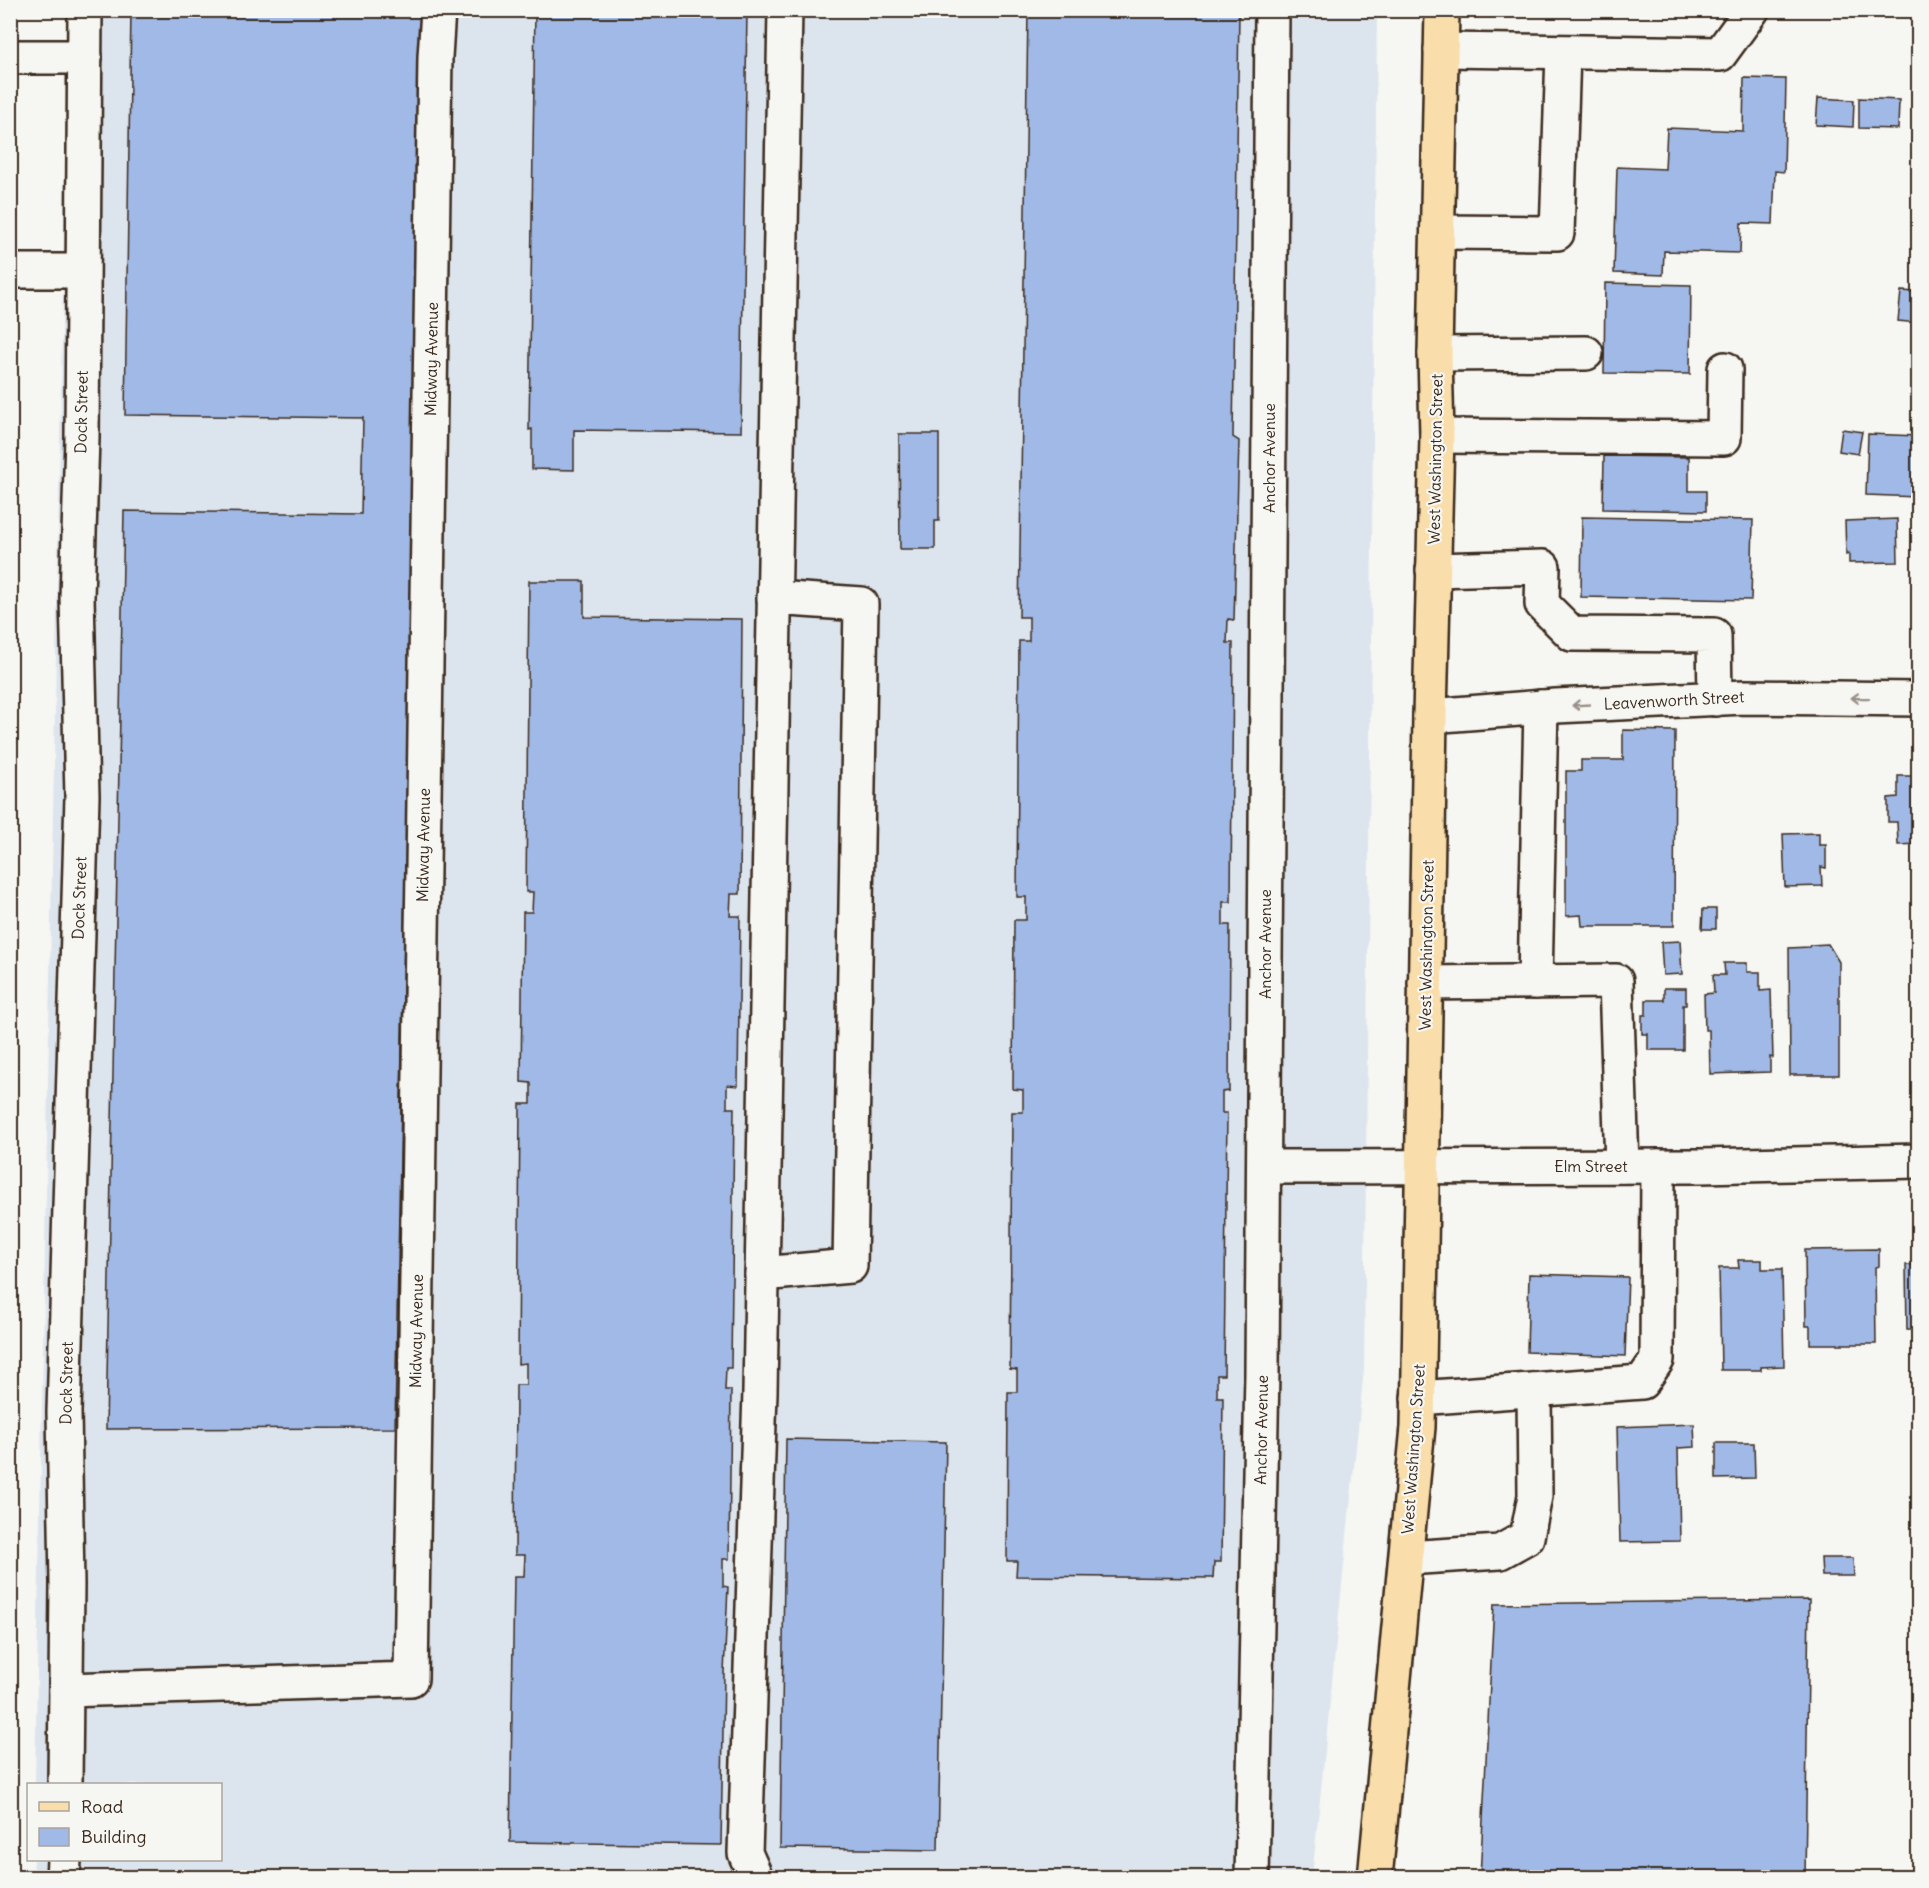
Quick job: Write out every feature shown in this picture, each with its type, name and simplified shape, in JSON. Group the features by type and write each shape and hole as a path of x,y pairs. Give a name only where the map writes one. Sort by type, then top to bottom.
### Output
{"main road":[{"name":"West Washington Street","path":"1375,1878 1418,1427 1437,436 1435,354 1442,10"}],"street":[{"name":"Dock Street","path":"65,1783 67,1584 64,1412 82,796 77,597 82,438 85,10"},
{"name":"Midway Avenue","path":"66,1690 411,1679 438,10"},
{"path":"756,1878 744,1853 760,1392 785,10"},
{"name":"Anchor Avenue","path":"1252,1878 1262,1384 1272,10"},
{"path":"1441,50 1719,54 1752,10"},
{"path":"1438,232 1557,233 1563,52"},
{"path":"10,57 85,57"},
{"path":"10,271 82,271"},
{"path":"1435,354 1586,353"},
{"path":"1437,436 1724,438 1725,369"},
{"path":"1433,570 1543,567 1542,604 1572,634 1714,636 1715,699"},
{"path":"762,1274 850,1266 861,604 774,598"},
{"name":"Leavenworth Street","path":"1430,716 1541,707 1744,697 1918,699"},
{"path":"1535,982 1541,707"},
{"path":"1425,983 1616,981 1622,1166"},
{"name":"Elm Street","path":"1264,1167 1658,1166 1918,1161"},
{"path":"1418,1398 1642,1382 1657,1360 1658,1166"},
{"path":"1406,1558 1500,1552 1527,1537 1535,1496 1534,1390"},
{"path":"63,1878 64,1861"}],"shaded area":[{"path":"68,11 1377,11 1364,1369 1312,1877 33,1878 34,1861 222,1861 222,1783 35,1783"}],"building":[{"path":"131,10 421,10 395,1428 106,1429 124,511 361,514 363,418 125,415"},
{"path":"535,10 747,10 741,432 574,430 574,470 532,469 532,429 529,430"},
{"path":"1028,10 1239,10 1233,437 1239,441 1234,620 1228,619 1227,643 1233,643 1231,902 1223,902 1223,925 1230,925 1229,1091 1222,1092 1222,1113 1227,1113 1224,1375 1217,1375 1217,1397 1223,1397 1221,1562 1214,1562 1213,1578 1016,1576 1017,1561 1007,1561 1008,1392 1017,1392 1017,1370 1010,1369 1012,1112 1023,1112 1023,1090 1013,1089 1014,920 1026,920 1026,897 1017,897 1019,641 1029,641 1029,617 1019,617"},
{"path":"1744,78 1786,79 1784,172 1775,171 1773,224 1741,223 1740,253 1664,251 1663,275 1614,273 1617,167 1665,169 1667,128 1743,131"},
{"path":"1818,98 1854,100 1853,127 1816,125"},
{"path":"1859,98 1899,100 1898,129 1859,128"},
{"path":"1605,283 1691,285 1690,374 1604,373"},
{"path":"1901,291 1918,292 1918,323 1898,321"},
{"path":"1842,429 1862,432 1858,454 1839,451"},
{"path":"899,434 939,434 939,521 935,521 935,549 900,549"},
{"path":"1868,434 1918,436 1918,497 1866,495"},
{"path":"1604,456 1689,457 1689,491 1706,491 1706,511 1603,509"},
{"path":"1582,517 1753,520 1751,600 1581,597"},
{"path":"1897,519 1898,562 1849,563 1849,554 1846,555 1845,521"},
{"path":"529,581 584,581 584,617 742,619 740,894 731,894 730,916 740,916 738,1086 727,1085 727,1108 734,1108 731,1368 726,1368 725,1390 731,1390 729,1559 723,1559 723,1586 728,1587 721,1845 510,1842 514,1576 524,1576 525,1555 515,1555 516,1385 526,1385 526,1363 518,1364 520,1104 531,1104 531,1083 521,1082 523,912 532,912 533,892 526,892"},
{"path":"1623,730 1675,731 1674,926 1582,926 1581,915 1566,916 1566,771 1581,771 1581,760 1623,760"},
{"path":"1898,776 1918,776 1918,844 1898,845 1897,822 1888,822 1888,798 1898,797"},
{"path":"1819,833 1819,845 1826,845 1826,868 1821,867 1822,886 1785,887 1783,834"},
{"path":"1703,909 1716,909 1716,929 1702,929"},
{"path":"1680,941 1682,974 1663,975 1661,942"},
{"path":"1828,944 1839,962 1839,1075 1790,1075 1789,948"},
{"path":"1724,963 1747,963 1747,972 1760,972 1760,991 1771,990 1773,1058 1770,1057 1770,1072 1710,1074 1709,1030 1705,1030 1704,994 1714,993 1713,975 1725,975"},
{"path":"1664,988 1686,988 1686,1005 1683,1005 1683,1050 1648,1050 1648,1034 1642,1034 1642,1015 1646,1015 1646,1000 1664,1000"},
{"path":"1879,1249 1879,1266 1875,1267 1876,1344 1810,1344 1810,1326 1806,1326 1805,1250"},
{"path":"1738,1260 1762,1260 1762,1269 1782,1269 1784,1366 1761,1367 1761,1370 1721,1370 1719,1268 1739,1268"},
{"path":"1906,1265 1918,1265 1918,1330 1907,1330"},
{"path":"1529,1274 1628,1277 1625,1356 1527,1352"},
{"path":"1694,1424 1695,1447 1678,1448 1680,1541 1620,1542 1617,1427"},
{"path":"786,1439 946,1442 938,1850 780,1848"},
{"path":"1716,1443 1754,1443 1755,1478 1716,1479"},
{"path":"1821,1558 1853,1558 1854,1576 1822,1576"},
{"path":"1809,1600 1805,1878 1480,1878 1494,1604"}]}
